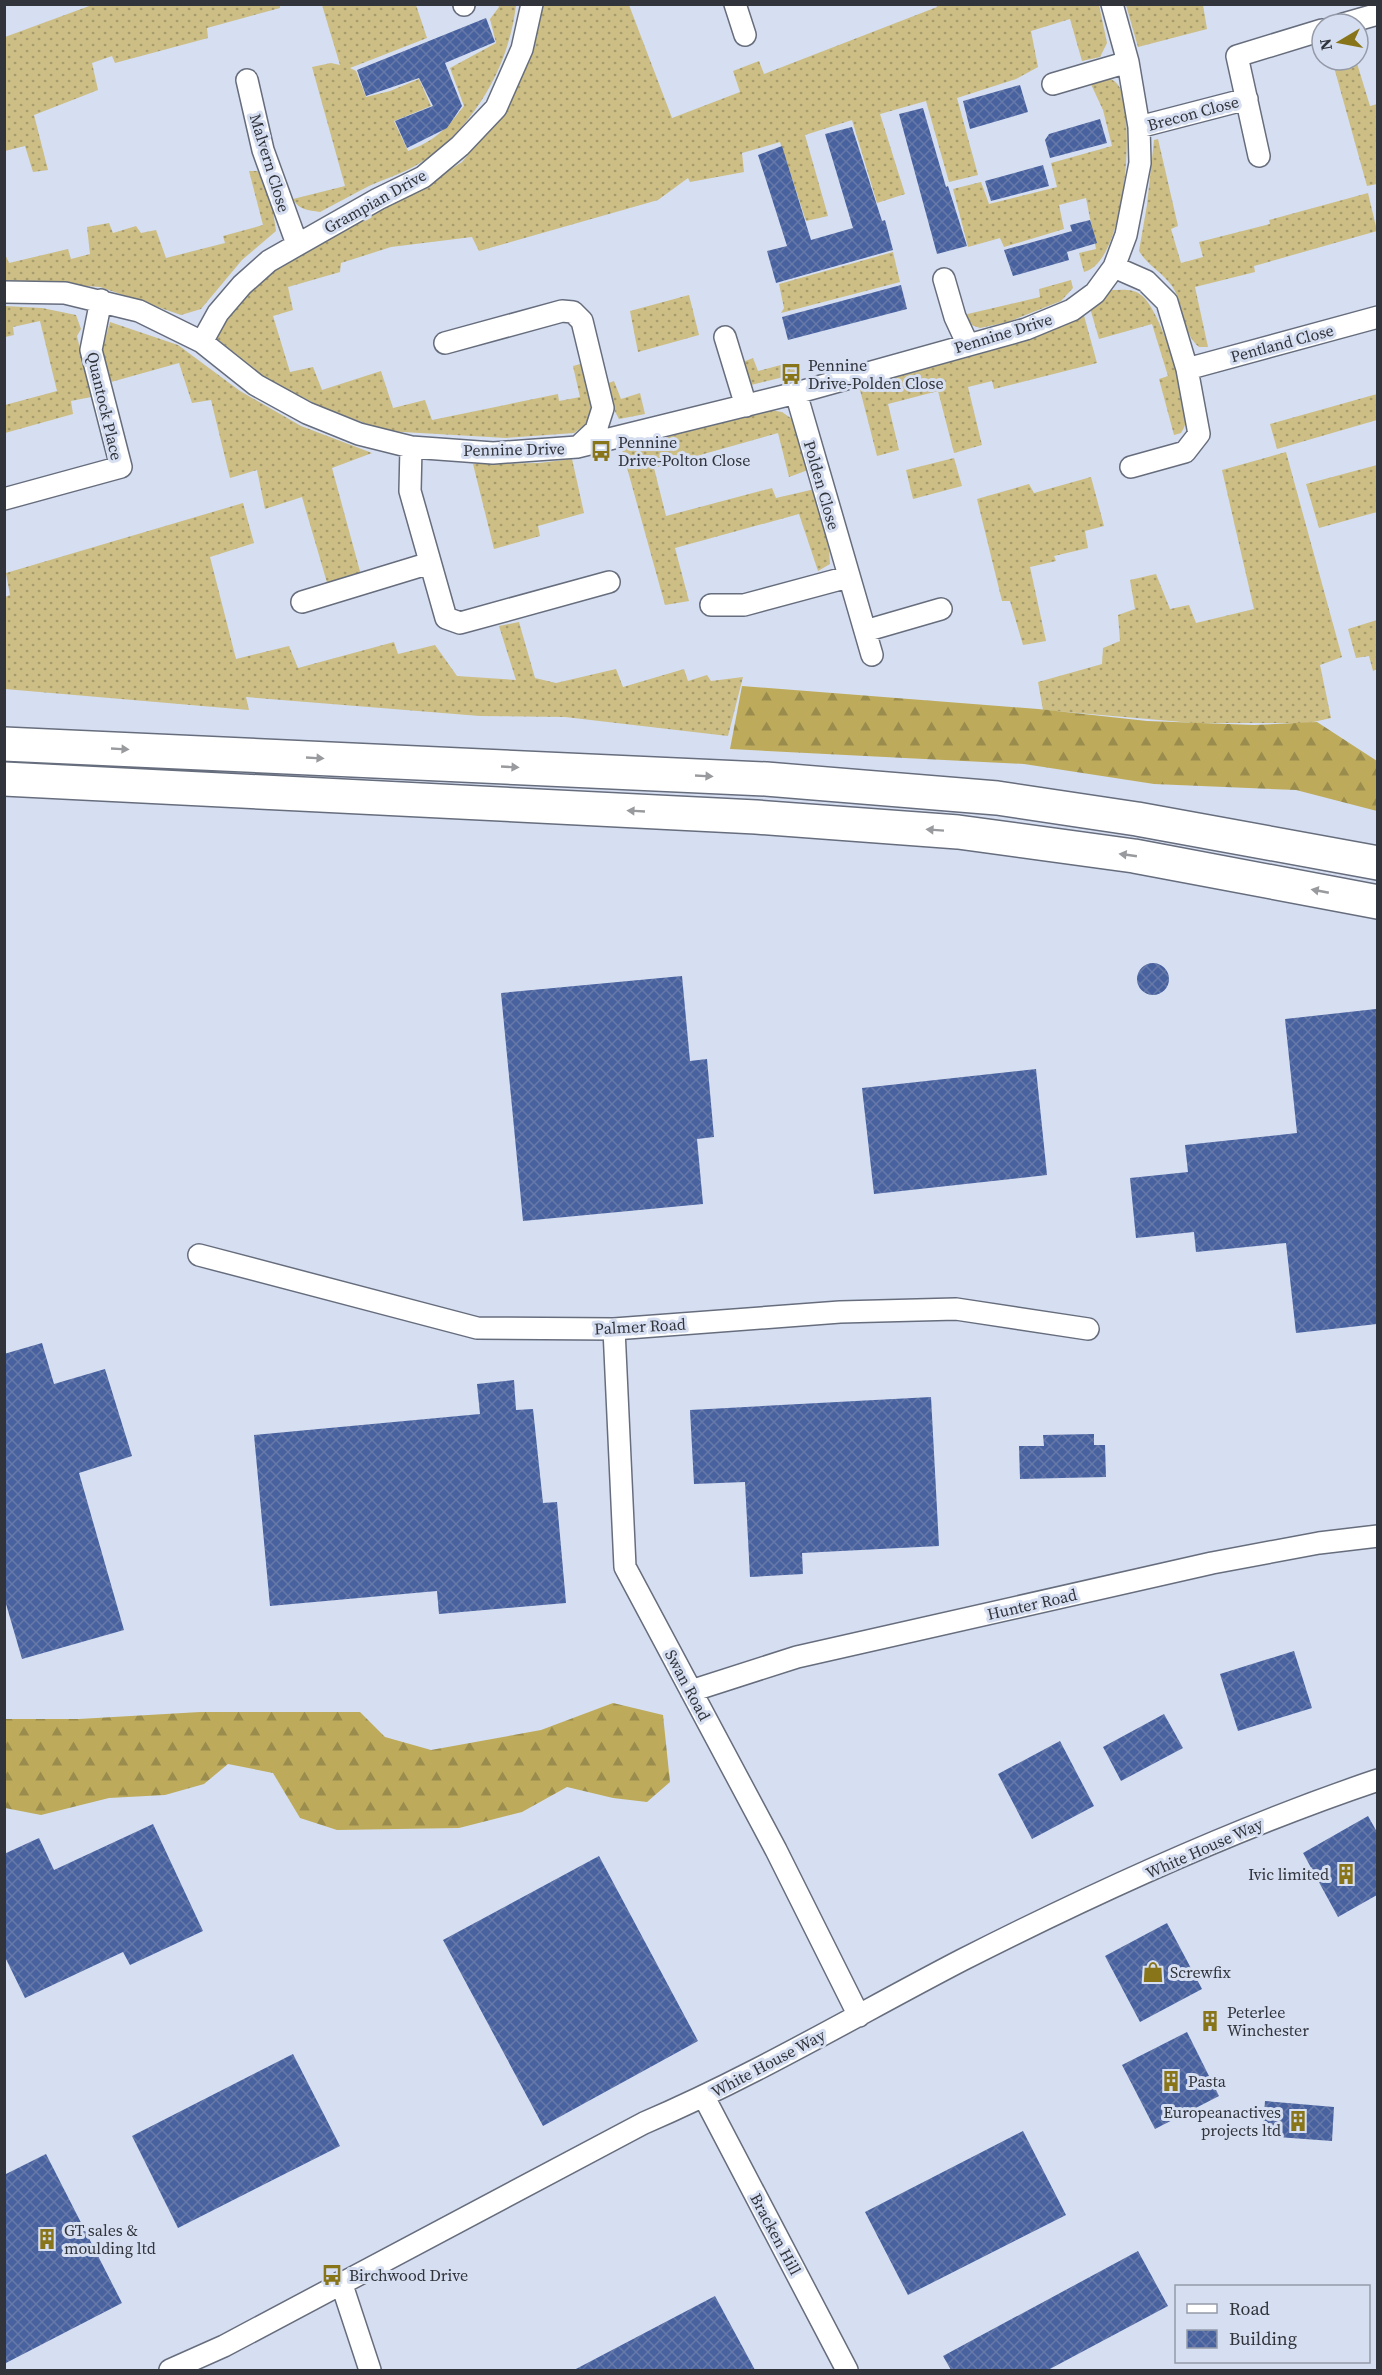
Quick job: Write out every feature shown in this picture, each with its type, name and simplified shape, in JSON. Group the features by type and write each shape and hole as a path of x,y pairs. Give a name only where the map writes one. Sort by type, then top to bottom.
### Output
{"highway":[{"path":"4,737 62,746"},
{"path":"4,744 766,779 986,797 1137,819 1377,862"},
{"path":"4,779 63,780 756,817 958,832 1134,856 1377,902"},
{"path":"4,785 63,780"}],"street":[{"name":"Grampian Drive","path":"202,342 218,313 242,285 268,261 423,177 460,146 496,108 522,49 532,4"},
{"path":"735,4 746,34"},
{"name":"Pennine Drive","path":"4,292 65,293 139,311 202,342 256,385 307,413 359,434 411,447 493,453 578,447 746,406 1026,329 1072,310 1095,293 1114,267 1126,235 1140,163 1139,127 1128,62 1112,4"},
{"name":"Brecon Close","path":"1259,156 1237,56 1310,34"},
{"path":"1053,84 1128,62"},
{"name":"Malvern Close","path":"247,80 263,150 297,244"},
{"name":"Brecon Close","path":"1139,127 1247,99"},
{"path":"1114,267 1146,281 1167,302 1187,369 1199,434 1185,452 1131,467"},
{"path":"944,279 954,317 968,345"},
{"name":"Quantock Place","path":"4,499 121,467 91,350 101,300"},
{"path":"445,343 562,311 573,312 582,321 603,408 596,430 578,447"},
{"name":"Pentland Close","path":"1187,369 1377,317"},
{"path":"725,337 746,406"},
{"name":"Polden Close","path":"796,393 872,655"},
{"path":"411,447 410,491 446,618 460,622 609,582"},
{"path":"303,602 430,563"},
{"path":"711,605 744,604 848,577"},
{"path":"864,631 940,609"},
{"name":"Palmer Road","path":"200,1256 477,1328 614,1329 840,1312 956,1309 1088,1329"},
{"name":"Swan Road","path":"614,1329 625,1567 776,1850 859,2016"},
{"name":"Hunter Road","path":"691,1691 797,1657 1212,1563 1319,1543 1377,1536"},
{"name":"White House Way","path":"171,2370 224,2346 644,2123 704,2097 963,1960 1082,1902 1267,1820 1377,1780"},
{"name":"Bracken Hill","path":"704,2097 847,2370"},
{"path":"341,2283 370,2370"}],"shaded area":[{"path":"280,4 280,8 207,28 208,38 115,63 112,56 92,63 98,90 34,115 48,170 33,172 25,146 5,151 5,37 92,5"},
{"path":"322,5 416,5 427,38 350,68 356,71 366,97 390,91 419,79 431,106 394,121 408,151 426,143 440,133 464,106 450,68 496,43 490,19 499,7 498,5 516,5 512,29 496,75 470,117 453,136 415,166 369,186 320,212 301,207 293,199 345,186 312,67 331,63 340,65"},
{"path":"542,5 629,5 672,118 740,92 733,71 759,61 764,74 937,7 936,5 1099,5 1107,43 1100,57 1082,61 1070,19 1031,31 1038,67 1016,79 957,98 978,175 949,182 926,101 880,114 905,194 877,203 852,120 805,135 828,216 806,221 780,142 742,153 744,172 690,182 688,178 658,200 479,251 472,237 391,247 341,263 340,272 288,287 293,310 273,316 290,372 313,367 322,390 381,371 393,408 425,400 432,420 558,394 559,401 580,397 573,366 584,363 595,412 586,424 574,433 506,438 386,431 324,408 265,378 215,337 238,301 283,264 312,245 427,184 462,162 502,113"},
{"path":"1126,5 1203,5 1207,29 1138,47"},
{"path":"1335,72 1360,72 1370,106 1377,104 1377,184 1367,186"},
{"path":"1102,75 1110,78 1120,88 1127,129 1123,189 1118,218 1109,244 1098,263 1084,272 1079,253 1096,249 1086,198 1059,205 1064,229 1004,247 1000,238 968,247 953,189 981,182 989,204 1057,187 1051,163 1112,146 1103,110 1089,80"},
{"path":"1158,139 1178,226 1171,229 1181,263 1203,257 1199,242 1270,224 1269,220 1368,193 1377,231 1254,266 1255,272 1195,287 1208,347 1199,347 1189,334 1172,286 1139,251 1154,140"},
{"path":"249,171 258,171 273,211 276,231 242,260 201,309 181,315 100,287 5,280 4,252 9,263 68,249 71,259 90,254 87,227 109,223 113,233 136,226 141,233 156,230 166,258 225,243 223,236 263,225"},
{"path":"893,252 900,282 781,313 784,308 779,284"},
{"path":"1071,280 1073,288 1061,301 1008,322 980,328 963,322 959,316 1040,297 1039,289"},
{"path":"1110,290 1134,291 1141,295 1149,303 1164,333 1184,404 1186,420 1181,433 1174,435 1159,379 1168,376 1152,324 1099,339 1090,308"},
{"path":"689,295 699,335 638,352 630,311"},
{"path":"5,306 42,308 76,315 81,329 77,336 91,397 71,401 73,414 5,433 5,405 57,391 40,321 13,327 14,335 5,337"},
{"path":"1083,312 1097,363 994,389 992,381 968,387 982,445 954,453 938,391 888,404 899,450 877,456 859,386 1022,340"},
{"path":"110,322 178,345 240,391 301,426 372,453 332,468 361,575 328,586 302,497 265,509 257,470 230,478 211,400 192,403 179,363 111,382 101,353"},
{"path":"753,358 758,371 792,362 796,374 747,386 743,362"},
{"path":"614,381 621,399 640,393 645,414 619,419 606,384"},
{"path":"1377,394 1377,420 1277,449 1270,424"},
{"path":"770,410 782,412 792,419 808,470 789,477 778,433 654,468 666,516 772,488 776,498 815,489 830,564 818,571 799,514 675,548 689,601 665,605 621,446 646,440 647,442"},
{"path":"1286,452 1342,657 1320,665 1331,718 1309,723 1194,723 1043,710 1038,682 1102,664 1103,648 1120,641 1118,615 1135,609 1130,580 1156,574 1170,609 1189,605 1196,623 1254,609 1222,470"},
{"path":"954,458 962,486 913,499 906,470"},
{"path":"572,459 584,513 538,526 540,536 494,549 473,464 539,463"},
{"path":"1377,465 1377,512 1319,528 1306,484"},
{"path":"1091,477 1104,526 1085,531 1088,548 1054,556 1056,561 1030,567 1046,641 1023,645 1010,601 1002,601 977,499 1029,484 1034,493"},
{"path":"243,503 254,543 210,557 236,659 289,646 298,668 394,642 398,654 435,645 457,676 516,680 499,626 519,622 535,678 556,683 616,669 623,687 684,669 688,681 707,675 711,681 743,677 728,736 565,717 480,716 246,697 249,710 5,689 5,597 10,595 6,573"},
{"path":"1377,620 1377,669 1373,671 1369,656 1356,658 1348,629"}],"green space":[{"path":"742,686 1038,709 1147,721 1254,725 1317,722 1377,761 1377,811 1296,790 1154,784 1024,764 730,749"},
{"path":"613,1703 663,1715 670,1782 647,1802 613,1798 567,1787 522,1812 459,1828 337,1830 300,1818 273,1773 228,1764 204,1784 165,1795 109,1798 41,1815 5,1808 5,1719 79,1719 200,1712 360,1712 385,1737 431,1750 541,1730"}],"building":[{"path":"486,18 495,42 445,63 462,106 447,128 407,148 395,121 433,106 419,78 366,96 357,70"},
{"path":"1020,85 1028,112 970,129 963,101"},
{"path":"923,108 946,187 948,186 967,246 937,254 899,114"},
{"path":"1100,119 1107,143 1050,158 1045,140 1049,134"},
{"path":"852,127 882,221 885,220 893,250 776,283 767,251 787,246 758,155 782,146 811,240 853,228 825,134"},
{"path":"1043,165 1049,186 991,201 985,181"},
{"path":"1090,220 1097,243 1067,252 1069,260 1013,276 1004,250 1072,231 1070,225"},
{"path":"901,285 907,309 788,340 782,317"},
{"path":"1153,963 1165,967 1169,979 1165,991 1153,995 1141,991 1137,979 1141,967"},
{"path":"682,976 690,1061 707,1059 714,1137 697,1139 703,1204 523,1221 501,993"},
{"path":"1376,1009 1377,1324 1296,1333 1286,1243 1196,1252 1194,1232 1136,1238 1130,1178 1188,1172 1185,1145 1297,1133 1285,1019"},
{"path":"1036,1069 1047,1175 874,1194 862,1088"},
{"path":"42,1343 54,1384 105,1369 132,1456 79,1473 124,1630 22,1659 4,1597 4,1354"},
{"path":"514,1380 516,1410 533,1409 543,1503 557,1502 566,1603 439,1614 437,1591 270,1606 254,1435 480,1414 477,1384"},
{"path":"931,1397 939,1546 802,1553 803,1574 750,1577 745,1482 694,1484 690,1410"},
{"path":"1094,1434 1094,1445 1105,1445 1106,1477 1020,1479 1019,1446 1044,1446 1043,1435"},
{"path":"1294,1651 1312,1708 1238,1731 1220,1674"},
{"path":"1164,1714 1183,1748 1121,1781 1103,1747"},
{"path":"1060,1741 1094,1806 1032,1839 998,1774"},
{"name":"Ivic limited","path":"1368,1816 1377,1832 1377,1895 1338,1917 1303,1853"},
{"path":"153,1824 203,1931 130,1965 123,1952 25,1998 4,1955 4,1854 39,1838 54,1870"},
{"path":"599,1856 698,2041 543,2126 443,1940"},
{"name":"Screwfix","path":"1167,1923 1202,1989 1140,2022 1105,1956"},
{"name":"Pasta","path":"1187,2032 1219,2096 1155,2129 1122,2065"},
{"path":"293,2054 340,2146 178,2228 132,2136"},
{"name":"Europeanactives projects ltd","path":"1265,2101 1334,2107 1332,2141 1262,2136"},
{"path":"1023,2131 1066,2215 908,2295 865,2212"},
{"name":"GT sales & moulding ltd","path":"46,2154 122,2303 4,2364 4,2175"},
{"path":"1138,2251 1168,2306 1048,2370 951,2370 943,2356"},
{"path":"715,2296 755,2370 574,2370"}],"place":[{"name":"Pennine Drive-Polden Close","path":"791,374"},
{"name":"Pennine Drive-Polton Close","path":"601,451"},
{"name":"Ivic limited","path":"1346,1874"},
{"name":"Screwfix","path":"1153,1972"},
{"name":"Peterlee Winchester","path":"1210,2021"},
{"name":"Pasta","path":"1171,2081"},
{"name":"Europeanactives projects ltd","path":"1298,2121"},
{"name":"GT sales & moulding ltd","path":"47,2239"},
{"name":"Birchwood Drive","path":"332,2275"}]}
